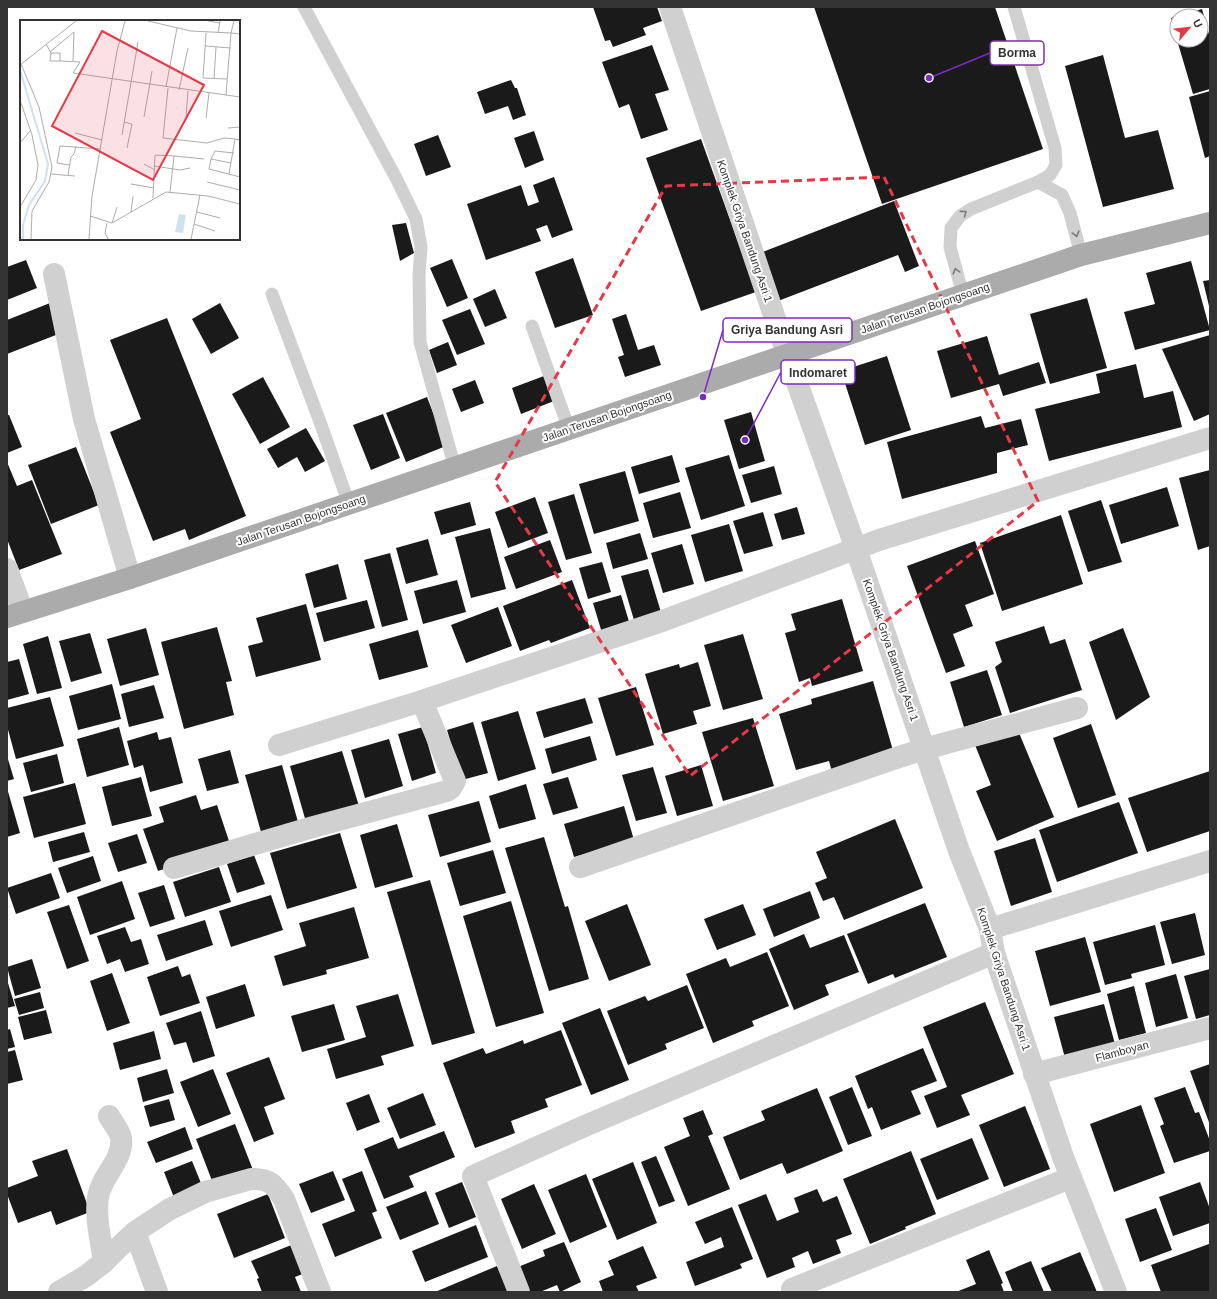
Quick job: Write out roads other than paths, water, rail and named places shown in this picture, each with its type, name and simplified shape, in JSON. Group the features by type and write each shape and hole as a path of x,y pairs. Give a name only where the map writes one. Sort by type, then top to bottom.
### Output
{"main road":[{"name":"Jalan Terusan Bojongsoang","path":"15,615 130,578 1081,255 1210,223"}],"street":[{"name":"Komplek Griya Bandung Asri 1","path":"670,7 787,354 856,549 959,851 990,929 994,953 1070,1178 1116,1292"},
{"path":"54,274 84,419 130,578"},
{"path":"279,745 422,701 665,620 887,538 1210,438"},
{"path":"7,569 15,615"},
{"path":"174,868 320,825 447,791 451,788 455,781 422,701"},
{"path":"580,867 924,749 1077,708"},
{"path":"990,929 1210,861"},
{"path":"519,1292 473,1176 594,1122 994,953"},
{"name":"Flamboyan","path":"1034,1074 1210,1028"},
{"path":"104,1262 96,1210 98,1196 103,1181 116,1159 120,1148 121,1137 109,1116"},
{"path":"59,1292 86,1276 104,1262 135,1232 170,1209 205,1192 258,1178 268,1180 276,1187 284,1199 320,1292"},
{"path":"792,1289 1070,1178"},
{"path":"135,1232 157,1292"}],"lane":[{"path":"304,7 396,178 416,219 421,247 419,275 420,342 454,468"},
{"path":"963,295 950,247 951,228 960,216 971,208 1038,182 1050,175 1056,165 1055,148 1014,7"},
{"path":"1038,182 1062,195 1070,213 1081,255"},
{"path":"272,294 349,504"},
{"path":"532,326 569,429"}],"place":[{"name":"Borma","path":"929,78"},
{"name":"Griya Bandung Asri","path":"703,397"},
{"name":"Indomaret","path":"745,440"}]}
